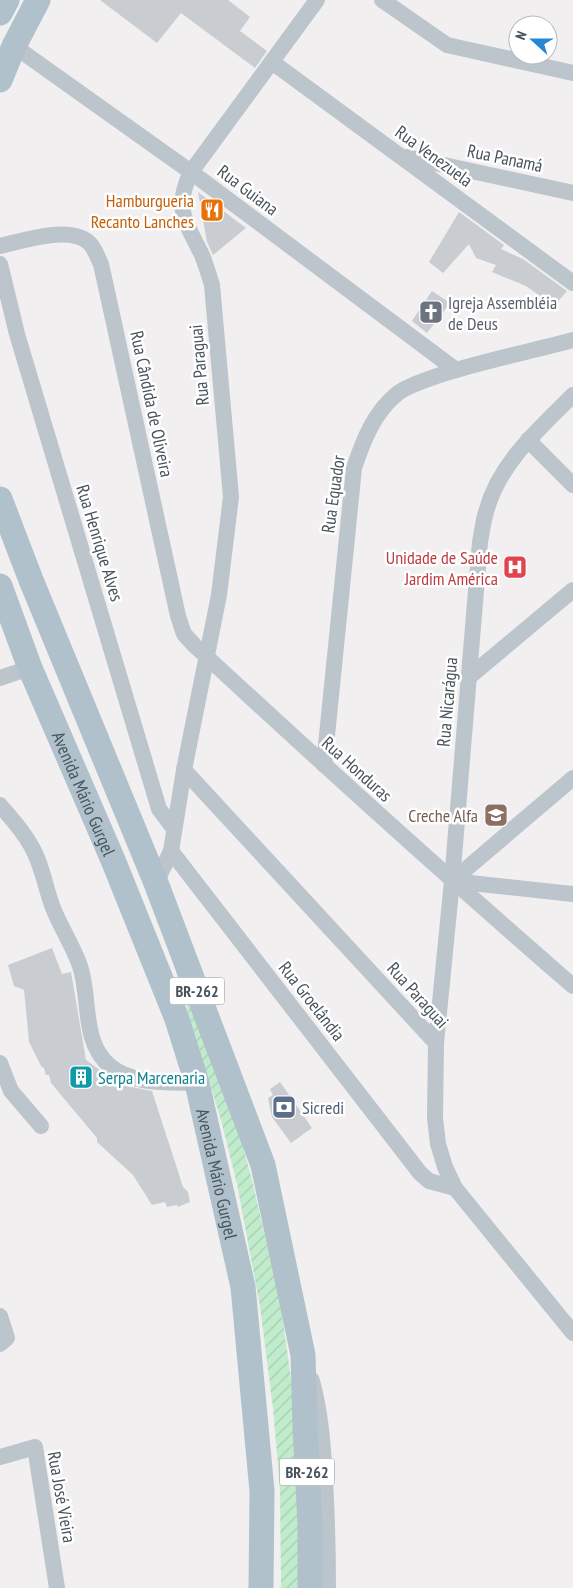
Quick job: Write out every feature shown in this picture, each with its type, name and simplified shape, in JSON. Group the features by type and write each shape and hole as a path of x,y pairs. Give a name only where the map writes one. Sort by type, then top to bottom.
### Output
{"main road":[{"path":"0,13 7,0"},
{"path":"0,80 14,46 38,0"},
{"name":"Avenida Mário Gurgel","path":"0,499 31,580 156,883 263,1165 303,1355 304,1428 310,1524 310,1588"},
{"name":"Avenida Mário Gurgel","path":"0,586 30,668 113,860 174,1010 198,1083 244,1287 262,1490 261,1588"}],"street":[{"name":"Rua Paraguai","path":"171,851 184,770 220,595 231,497 212,285 202,257 186,226 182,209 183,188 191,172 316,0"},
{"path":"382,0 447,45 573,73"},
{"name":"Rua Guiana","path":"14,46 191,172 456,370"},
{"name":"Rua Venezuela","path":"272,62 573,283"},
{"name":"Rua Panamá","path":"400,155 573,193"},
{"name":"Rua Cândida de Oliveira","path":"0,246 62,234 75,235 88,241 96,251 101,264 178,616 184,634 207,658"},
{"name":"Rua Henrique Alves","path":"0,264 17,334 159,809 174,830"},
{"name":"Rua Equador","path":"324,766 354,468 364,439 380,411 398,393 423,381 456,370 573,340"},
{"name":"Rua Nicarágua","path":"436,1043 452,881 480,542 486,511 496,487 509,464 528,440 573,395"},
{"path":"528,440 573,485"},
{"path":"469,677 573,590"},
{"name":"Rua Honduras","path":"207,658 452,881 573,986"},
{"path":"0,678 30,668"},
{"name":"Rua Paraguai","path":"184,770 436,1043 435,1118 438,1144 445,1167 455,1188 573,1333"},
{"path":"452,881 573,778"},
{"path":"0,805 31,844 40,865 52,906 81,968 89,1028 97,1051 110,1067 129,1076 160,1082 198,1083"},
{"path":"156,883 171,851"},
{"name":"Rua Groelândia","path":"171,851 420,1173 429,1181 455,1188"},
{"path":"452,881 573,894"},
{"path":"0,1062 11,1091 41,1126"},
{"path":"0,1316 6,1338 0,1344"},
{"name":"Avenida Mário Gurgel","path":"303,1355 320,1427 326,1533 326,1588"},
{"name":"Rua José Vieira","path":"0,1457 34,1447 58,1588"}],"green space":[{"path":"167,942 234,1114 252,1180 280,1301 295,1407 305,1588 281,1588 280,1489 273,1408 260,1306 237,1184 221,1120"}],"building":[{"path":"100,0 228,0 250,17 240,31 267,51 255,68 181,13 157,43"},
{"name":"Hamburgueria Recanto Lanches","path":"198,192 246,228 213,255 207,242"},
{"path":"459,212 504,245 501,249 523,259 567,291 554,306 526,286 492,272 496,265 476,258 469,244 443,273 429,262"},
{"name":"Igreja Assembléia de Deus","path":"432,291 450,303 427,333 412,321"},
{"name":"Serpa Marcenaria","path":"52,948 62,974 71,972 86,1060 115,1081 126,1086 152,1091 183,1187 188,1192 190,1202 178,1207 177,1205 167,1207 165,1202 152,1205 133,1175 97,1142 97,1138 51,1083 49,1075 46,1075 44,1068 41,1066 29,1042 24,990 14,986 8,965"},
{"name":"Sicredi","path":"280,1082 312,1128 291,1143 272,1117 268,1098 273,1095 270,1089"}],"place":[{"name":"Hamburgueria Recanto Lanches","path":"212,210"},
{"name":"Igreja Assembléia de Deus","path":"431,312"},
{"name":"Unidade de Saúde Jardim América","path":"515,567"},
{"name":"Creche Alfa","path":"496,815"},
{"name":"Serpa Marcenaria","path":"81,1077"},
{"name":"Sicredi","path":"284,1107"}]}
